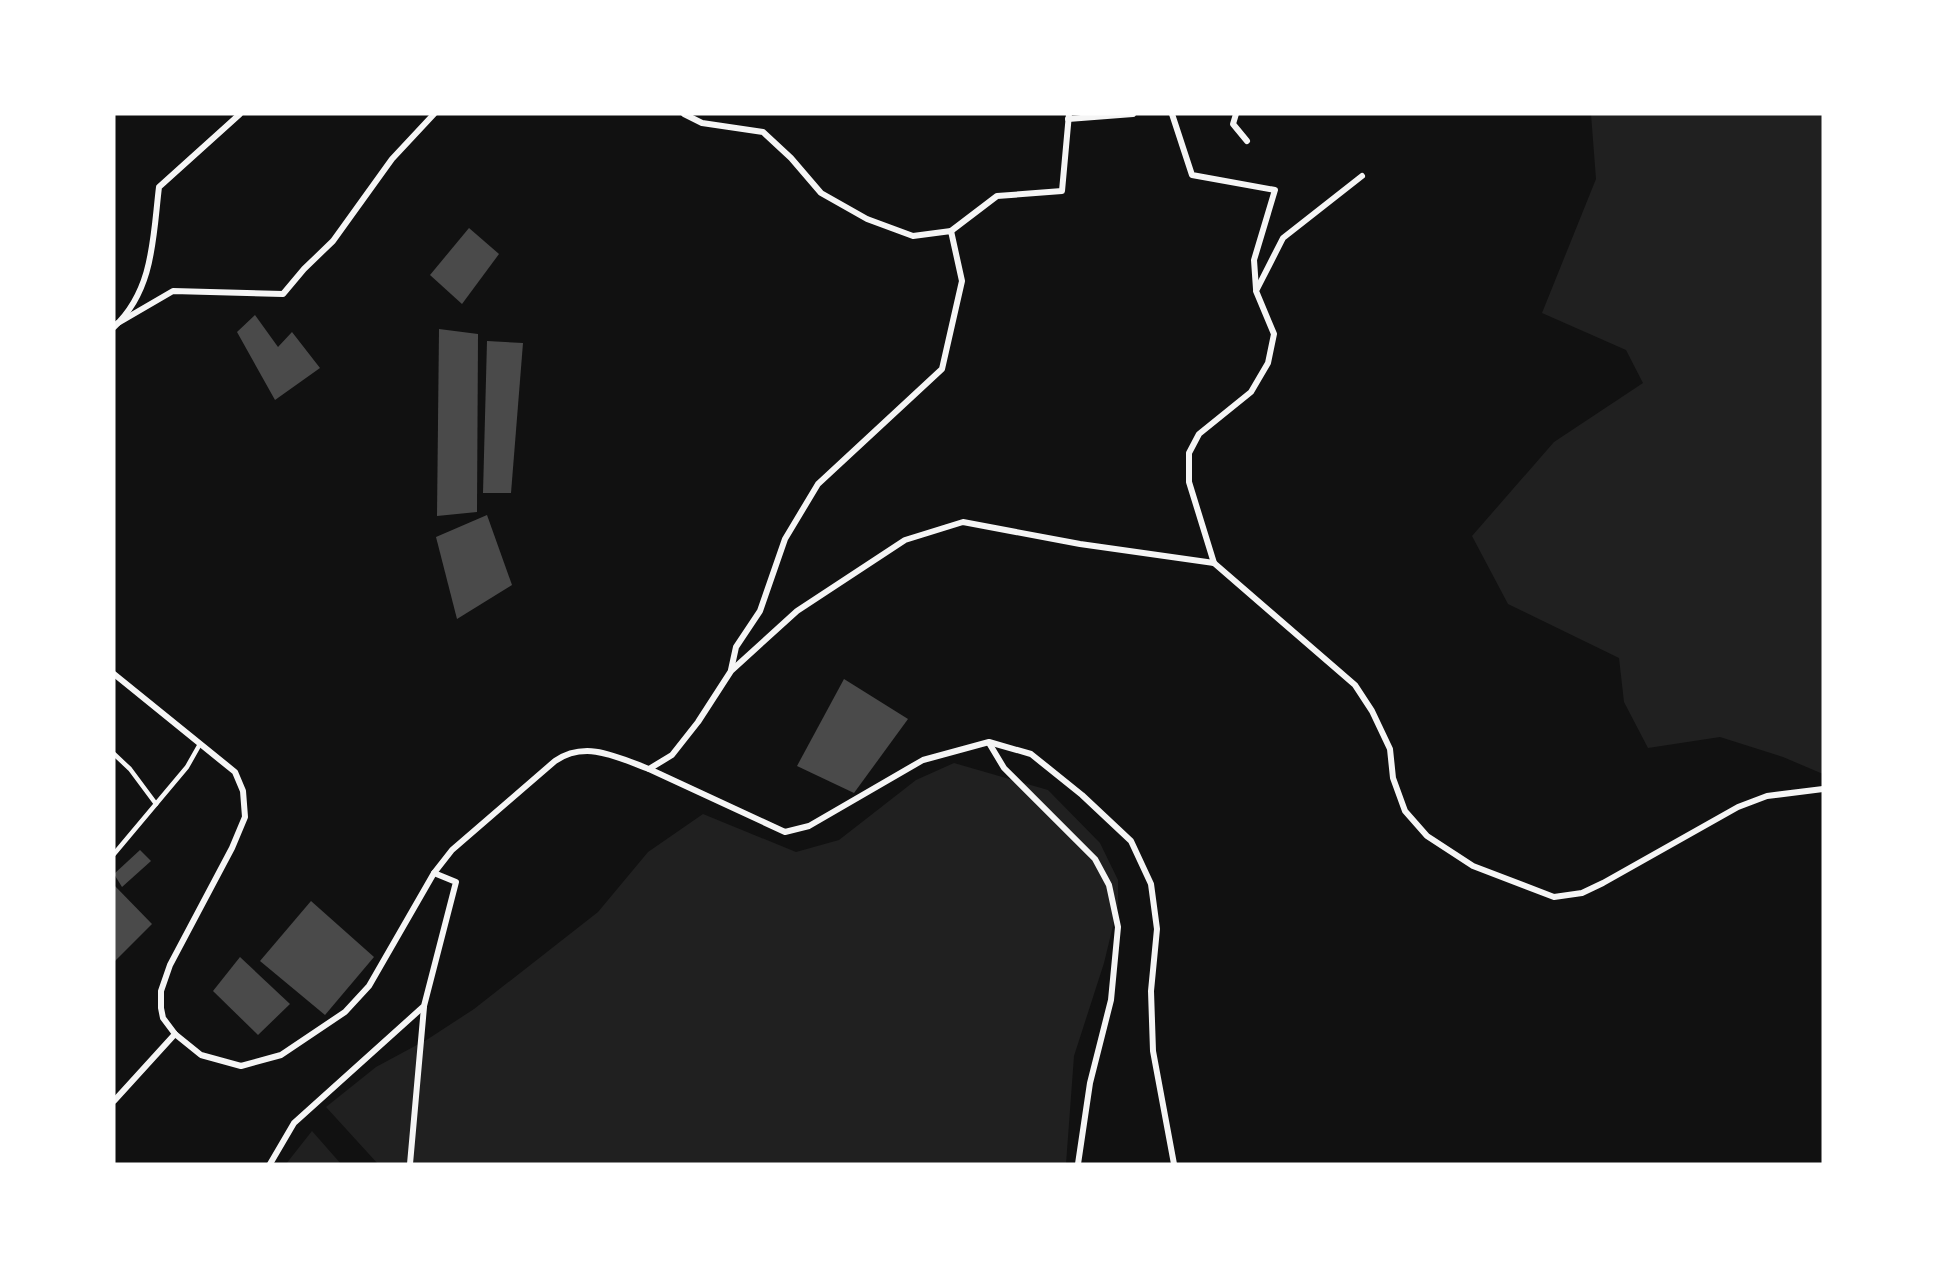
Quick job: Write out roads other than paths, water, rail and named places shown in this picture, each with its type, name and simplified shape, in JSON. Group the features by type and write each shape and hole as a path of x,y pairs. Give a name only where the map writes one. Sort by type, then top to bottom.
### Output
{"street":[{"path":"116,325 148,274 159,187 240,114"},
{"path":"116,325 173,291 283,294 304,269 333,241 392,159 434,114"},
{"path":"684,114 702,123 763,132 791,158 821,193 867,219 914,236 951,231 997,196 1062,191 1069,116 1133,114"},
{"path":"1172,114 1192,175 1275,190 1254,260 1256,291 1274,334 1268,363 1251,392 1198,434 1190,453 1190,482 1214,563 1355,685 1372,711 1390,749 1393,778 1405,810 1427,836 1473,866 1554,897 1582,893 1603,883 1737,807 1767,796 1823,789"},
{"path":"1236,114 1233,124 1247,141"},
{"path":"1256,291 1282,238 1362,176"},
{"path":"731,670 736,647 760,611 785,539 818,484 942,369 962,281 951,231"},
{"path":"649,769 672,755 698,722 731,670 797,611 905,540 963,522 1080,544 1214,563"},
{"path":"114,674 235,772 243,790 245,817 232,848 170,965 161,991 163,1018 175,1034 201,1054 241,1066 281,1055 345,1012 369,986 434,873 452,850 568,752 596,750 649,769 785,832 809,826 923,760 989,742 1031,754 1082,795 1131,841 1151,884 1157,929 1151,991 1153,1051 1174,1164"},
{"path":"989,742 1004,768 1095,859 1109,885 1118,927 1111,1000 1090,1083 1078,1164"},
{"path":"410,1164 424,1006 456,882 434,873"},
{"path":"270,1164 294,1123 424,1006"},
{"path":"114,1101 175,1034"}],"lane":[{"path":"114,854 187,767 200,744"},
{"path":"114,754 130,770 156,804"}]}
